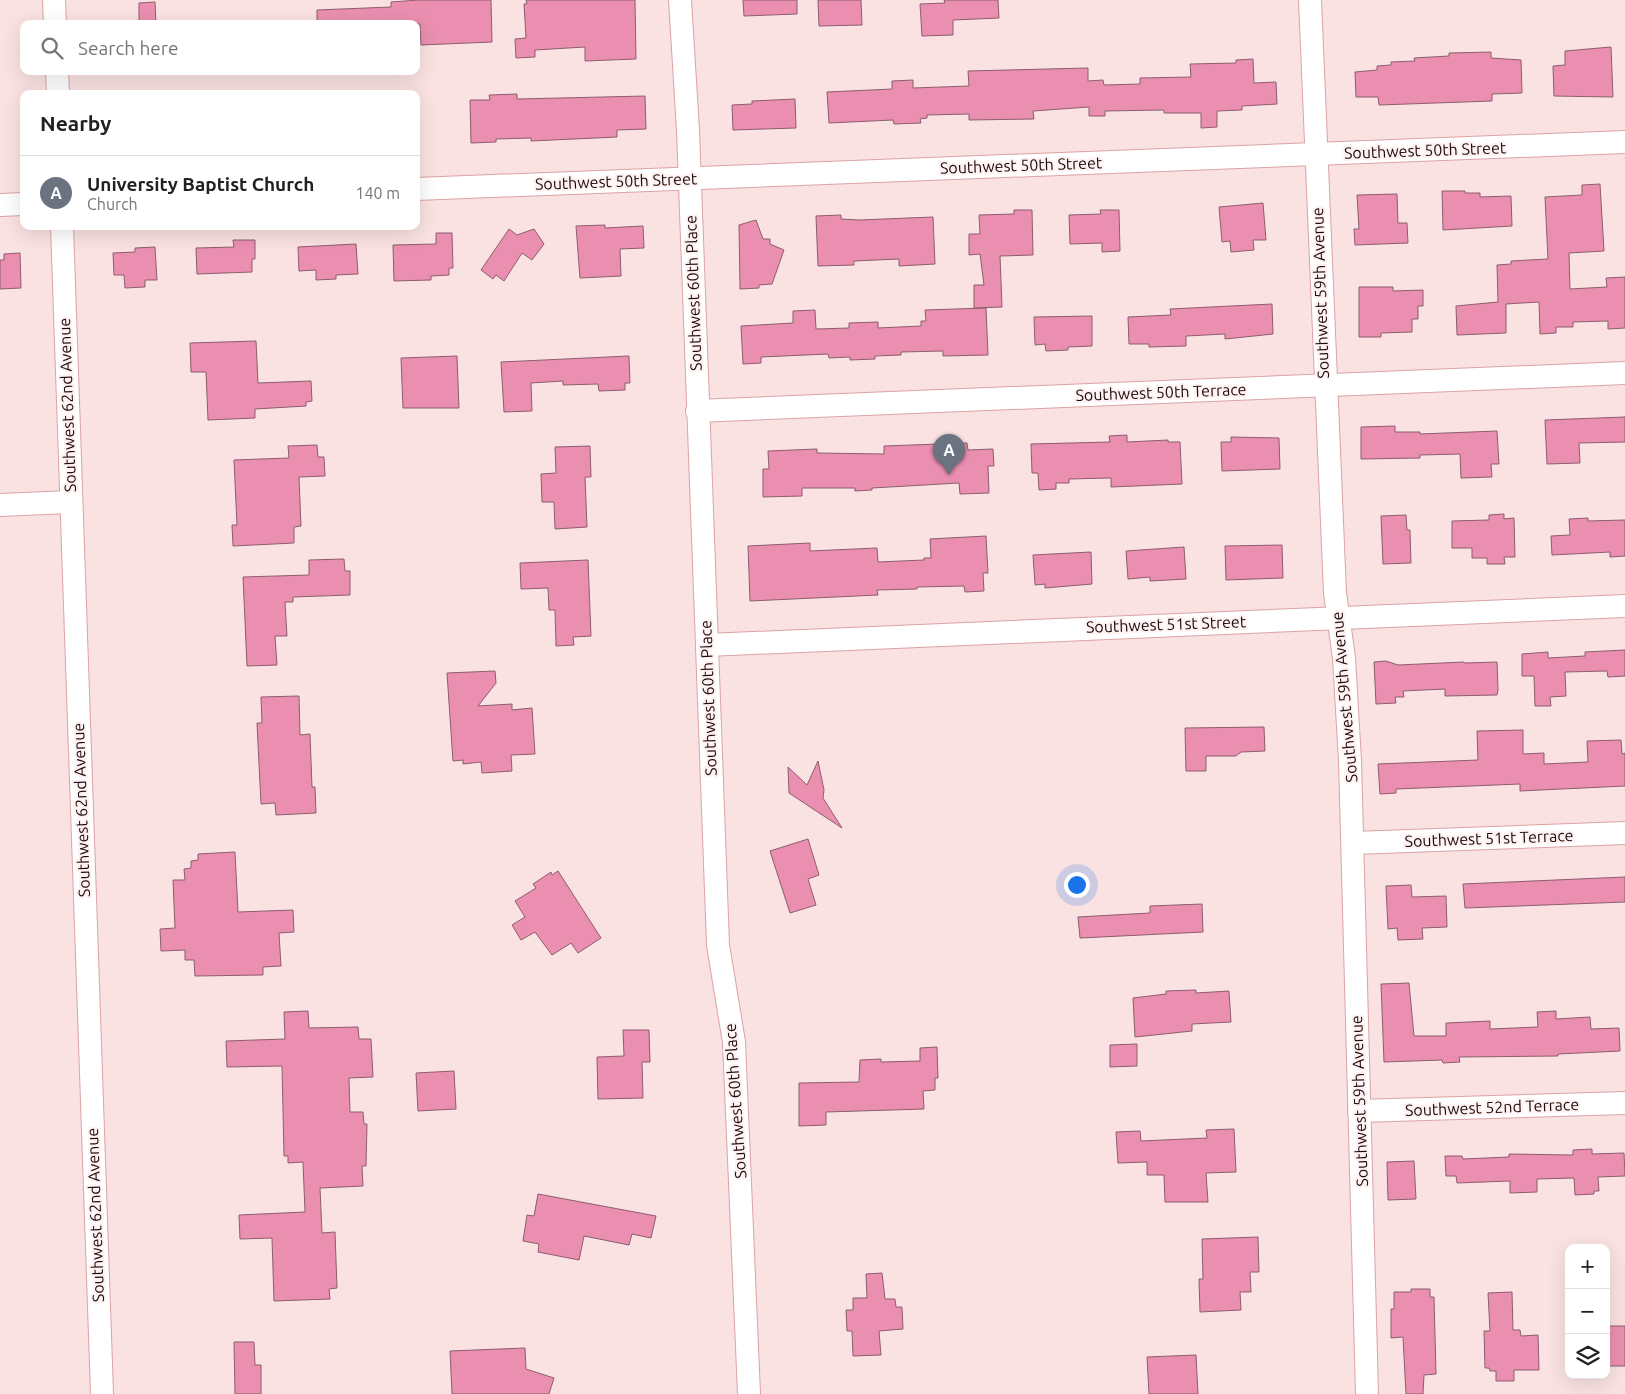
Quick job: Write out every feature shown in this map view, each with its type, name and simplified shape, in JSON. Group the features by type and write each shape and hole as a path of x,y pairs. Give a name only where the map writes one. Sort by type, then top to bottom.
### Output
{"street":[{"path":"54,0 55,20"},
{"name":"Southwest 60th Place","path":"680,0 689,178 718,945 734,1042 749,1394"},
{"name":"Southwest 59th Avenue","path":"1310,0 1324,385 1334,593 1346,682 1367,1394"},
{"path":"57,75 58,90"},
{"name":"Southwest 50th Street","path":"420,190 1625,142"},
{"path":"0,205 20,204"},
{"name":"Southwest 62nd Avenue","path":"62,230 102,1394"},
{"name":"Southwest 50th Terrace","path":"697,411 1625,373"},
{"path":"0,505 70,502"},
{"name":"Southwest 51st Street","path":"706,645 1625,606"},
{"name":"Southwest 51st Terrace","path":"1352,844 1625,833"},
{"name":"Southwest 52nd Terrace","path":"1359,1111 1625,1103"}],"building":[{"path":"491,0 492,42 421,45 420,20 317,20 317,10 391,7 391,2"},
{"path":"526,0 635,0 636,59 585,61 585,47 535,50 535,57 516,58 515,39 526,38 524,4 527,4"},
{"path":"743,0 797,0 797,14 744,16"},
{"path":"818,0 861,0 862,25 819,26"},
{"path":"944,0 998,0 999,18 953,20 953,35 922,36 920,4 945,3"},
{"path":"155,2 156,20 139,20 139,3"},
{"path":"1611,47 1613,97 1554,96 1553,66 1565,65 1565,51"},
{"path":"1491,52 1491,58 1521,60 1522,93 1492,94 1492,101 1379,105 1378,97 1356,97 1355,72 1377,70 1377,66 1391,65 1391,62 1415,61 1414,58 1449,56 1449,53"},
{"path":"1253,59 1254,83 1276,82 1277,104 1242,106 1242,110 1217,111 1217,127 1201,128 1201,113 1164,113 1164,110 1105,111 1105,116 1089,116 1089,107 1033,111 1034,119 969,120 969,114 927,115 927,118 920,119 921,123 894,124 893,120 829,123 827,92 892,89 892,81 913,80 913,88 969,86 968,71 1088,68 1088,81 1103,80 1104,85 1140,84 1140,78 1191,77 1190,64 1236,63 1236,60"},
{"path":"517,94 517,99 645,96 646,129 617,130 617,137 531,141 531,138 496,139 496,142 471,143 470,100 490,100 489,95"},
{"path":"795,99 796,128 733,130 732,105 752,104 752,101"},
{"path":"1600,184 1604,251 1569,253 1570,289 1607,287 1606,278 1625,277 1625,328 1608,329 1608,321 1573,322 1573,327 1556,327 1556,333 1540,334 1539,302 1506,304 1506,333 1457,335 1456,306 1498,302 1497,265 1511,264 1511,261 1548,259 1545,197 1582,195 1582,185"},
{"path":"1442,191 1480,193 1480,197 1511,196 1512,226 1443,230"},
{"path":"1397,194 1398,223 1407,223 1408,243 1355,245 1354,229 1359,229 1357,195"},
{"path":"1263,203 1266,240 1253,240 1254,250 1231,252 1230,241 1222,242 1219,207"},
{"path":"1014,210 1032,210 1033,255 1000,256 1002,307 974,308 974,285 984,285 980,254 969,255 969,234 980,234 979,215 1014,214"},
{"path":"1100,210 1119,210 1120,251 1102,252 1102,243 1070,244 1069,215 1101,214"},
{"path":"841,215 841,219 859,220 933,217 935,264 899,266 899,259 854,261 854,265 818,266 816,216"},
{"path":"756,220 763,239 770,239 770,244 784,250 772,284 759,285 759,288 740,289 739,225"},
{"path":"605,225 605,228 643,226 644,248 620,249 621,276 580,278 576,226"},
{"path":"509,229 517,235 534,229 544,244 532,260 522,253 504,281 496,275 493,279 481,270"},
{"path":"436,233 452,233 453,268 449,268 449,275 431,276 431,280 394,281 393,245 436,244"},
{"path":"233,240 255,240 255,259 252,259 252,272 197,274 196,248 234,247"},
{"path":"356,244 358,274 336,275 336,279 316,280 316,270 299,271 298,247"},
{"path":"155,247 157,280 145,280 145,287 125,288 124,275 114,275 113,253 135,252 135,248"},
{"path":"20,253 21,288 0,289 0,260 4,260 4,254"},
{"path":"1359,287 1393,287 1393,291 1423,290 1423,306 1418,306 1418,319 1412,319 1412,332 1381,333 1381,337 1359,337"},
{"path":"1272,304 1273,334 1225,339 1225,334 1186,336 1186,346 1149,347 1149,344 1129,344 1128,317 1171,315 1170,309"},
{"path":"986,308 988,355 943,356 943,351 901,352 901,355 875,356 875,359 850,360 850,357 829,358 828,354 761,357 761,363 743,364 741,326 793,323 793,311 815,310 816,329 849,328 849,323 878,322 878,328 921,326 921,321 926,321 925,310"},
{"path":"1092,316 1092,346 1068,347 1068,350 1046,351 1045,344 1035,345 1034,317"},
{"path":"256,341 258,383 311,381 312,401 306,402 306,406 255,409 255,418 208,420 206,372 191,372 190,343"},
{"path":"457,356 459,408 403,408 401,358"},
{"path":"629,356 630,383 625,383 625,390 599,391 598,384 563,385 563,381 531,383 532,411 504,412 501,362"},
{"path":"1625,417 1625,442 1579,443 1580,463 1547,464 1545,420"},
{"path":"1395,426 1395,432 1420,432 1420,434 1497,431 1499,464 1491,464 1492,477 1461,478 1460,454 1420,455 1420,458 1361,459 1361,427"},
{"path":"1127,435 1127,442 1168,440 1168,442 1180,442 1182,484 1111,487 1111,478 1069,479 1069,483 1056,483 1056,489 1039,490 1038,473 1032,473 1031,444 1110,442 1109,436"},
{"path":"1231,437 1279,438 1280,469 1222,471 1221,442 1231,442"},
{"path":"967,443 968,450 993,449 994,466 988,466 989,493 960,494 959,483 872,488 872,490 855,491 855,488 802,488 802,496 763,497 763,469 769,469 768,451 817,449 817,453 884,454 884,446"},
{"path":"317,445 318,457 324,457 325,476 299,477 301,526 294,527 294,543 233,546 232,525 237,525 234,460 289,458 288,446"},
{"path":"590,446 591,477 585,477 587,527 555,529 554,502 542,502 541,474 556,473 555,447"},
{"path":"1504,514 1504,519 1514,518 1515,557 1504,557 1505,564 1487,564 1487,558 1472,558 1472,548 1452,548 1452,521 1489,520 1489,515"},
{"path":"1406,515 1407,530 1410,530 1411,563 1383,564 1381,516"},
{"path":"1588,518 1588,521 1625,520 1625,556 1610,557 1610,552 1552,555 1551,536 1570,535 1569,519"},
{"path":"986,536 988,573 983,573 984,591 965,592 964,586 917,587 917,589 877,590 878,595 750,601 748,546 810,543 810,551 877,548 878,562 931,558 930,539"},
{"path":"1282,545 1283,578 1226,580 1225,546"},
{"path":"1184,547 1186,579 1150,581 1150,577 1128,579 1126,551"},
{"path":"1091,552 1092,584 1045,588 1045,584 1035,585 1033,555"},
{"path":"344,559 345,571 350,571 350,595 293,597 293,602 285,602 287,636 275,636 277,665 247,666 243,577 309,575 309,560"},
{"path":"588,560 591,636 573,637 574,645 556,646 555,610 549,610 548,588 521,589 520,563"},
{"path":"1625,650 1625,676 1608,677 1607,671 1565,672 1566,696 1550,697 1551,706 1535,706 1534,676 1522,676 1522,654 1548,652 1548,658 1585,656 1585,652"},
{"path":"1386,661 1398,665 1497,662 1497,695 1445,696 1445,689 1403,691 1404,697 1395,697 1396,703 1376,704 1374,662"},
{"path":"495,671 496,683 478,706 512,704 512,710 532,708 535,754 511,755 512,771 482,773 481,762 463,764 463,760 453,761 447,673"},
{"path":"299,696 300,735 310,734 312,787 315,787 316,813 276,815 275,803 261,804 257,723 262,723 261,697"},
{"path":"1264,727 1265,751 1241,752 1236,756 1206,756 1206,771 1186,771 1185,728"},
{"path":"1523,730 1523,754 1544,753 1544,764 1588,762 1587,741 1621,740 1622,754 1625,753 1625,786 1520,791 1520,784 1396,789 1396,793 1380,794 1378,764 1478,760 1477,731"},
{"path":"818,761 824,790 823,798 842,828 789,793 788,767 807,785"},
{"path":"808,839 819,875 808,879 816,905 790,913 770,851"},
{"path":"235,852 238,912 293,910 294,932 279,933 281,966 263,967 263,975 195,976 194,960 185,960 185,950 161,951 160,929 175,928 173,880 185,880 184,869 191,868 191,861 198,860 198,854"},
{"path":"558,871 601,938 578,953 571,943 552,955 535,932 521,940 512,925 525,917 515,901 536,888 533,884 551,872 552,875"},
{"path":"1625,877 1625,902 1465,908 1463,884"},
{"path":"1411,885 1412,897 1446,896 1447,927 1422,928 1423,939 1398,940 1397,928 1388,929 1386,886"},
{"path":"1202,904 1203,932 1080,938 1078,917 1150,913 1150,906"},
{"path":"1409,983 1414,1036 1446,1036 1446,1023 1490,1021 1490,1029 1538,1027 1537,1012 1556,1011 1556,1019 1590,1017 1591,1029 1619,1028 1620,1051 1558,1054 1558,1056 1459,1057 1460,1062 1443,1063 1442,1060 1384,1062 1381,984"},
{"path":"1196,990 1196,993 1229,991 1231,1022 1192,1024 1192,1031 1135,1037 1133,998 1166,994 1166,991"},
{"path":"308,1011 309,1028 358,1027 359,1039 371,1039 373,1077 349,1078 350,1112 363,1112 364,1124 367,1124 366,1166 362,1166 363,1186 320,1188 322,1233 335,1232 337,1288 329,1289 330,1299 274,1301 272,1238 240,1239 239,1215 305,1212 303,1162 288,1163 288,1156 284,1156 282,1066 227,1067 226,1041 285,1039 284,1012"},
{"path":"623,1030 649,1030 650,1062 642,1062 643,1098 598,1099 597,1057 624,1056"},
{"path":"1137,1044 1137,1066 1110,1067 1110,1045"},
{"path":"937,1047 938,1078 935,1078 935,1090 923,1091 924,1109 826,1112 826,1125 799,1126 799,1083 859,1082 860,1060 881,1059 881,1062 920,1061 920,1048"},
{"path":"454,1071 456,1109 418,1111 416,1073"},
{"path":"1234,1129 1236,1172 1206,1173 1208,1202 1165,1202 1164,1175 1147,1175 1147,1162 1118,1163 1116,1132 1140,1131 1141,1141 1207,1138 1206,1130"},
{"path":"1592,1149 1592,1154 1624,1153 1625,1176 1598,1177 1599,1191 1594,1191 1594,1194 1575,1195 1574,1178 1537,1179 1537,1192 1510,1193 1510,1181 1457,1183 1456,1176 1446,1176 1445,1156 1462,1156 1463,1159 1509,1157 1509,1154 1573,1155 1573,1150"},
{"path":"1414,1161 1416,1199 1388,1200 1387,1162"},
{"path":"538,1194 656,1216 651,1238 632,1234 629,1245 584,1236 579,1260 538,1252 539,1244 523,1241 527,1215 534,1216"},
{"path":"1258,1237 1259,1272 1250,1272 1251,1292 1240,1292 1241,1310 1200,1312 1199,1279 1203,1279 1202,1239"},
{"path":"882,1273 885,1299 895,1299 896,1307 902,1307 903,1329 879,1331 881,1355 853,1356 852,1331 847,1331 846,1310 853,1310 853,1298 867,1298 866,1274"},
{"path":"1411,1289 1430,1289 1430,1297 1434,1297 1436,1374 1424,1375 1423,1394 1406,1394 1403,1337 1391,1338 1391,1309 1394,1309 1394,1292 1411,1292"},
{"path":"1512,1292 1513,1330 1520,1330 1521,1336 1538,1335 1539,1370 1514,1370 1514,1381 1496,1381 1496,1371 1490,1371 1489,1368 1485,1368 1484,1331 1490,1331 1488,1293"},
{"path":"1610,1326 1625,1326 1625,1366 1610,1366"},
{"path":"234,1342 254,1342 255,1365 261,1365 261,1394 235,1394"},
{"path":"525,1348 526,1369 554,1378 549,1394 452,1394 450,1351"},
{"path":"1196,1355 1198,1394 1149,1394 1147,1357"}],"place":[{"name":"University Baptist Church","path":"949,475"}]}
